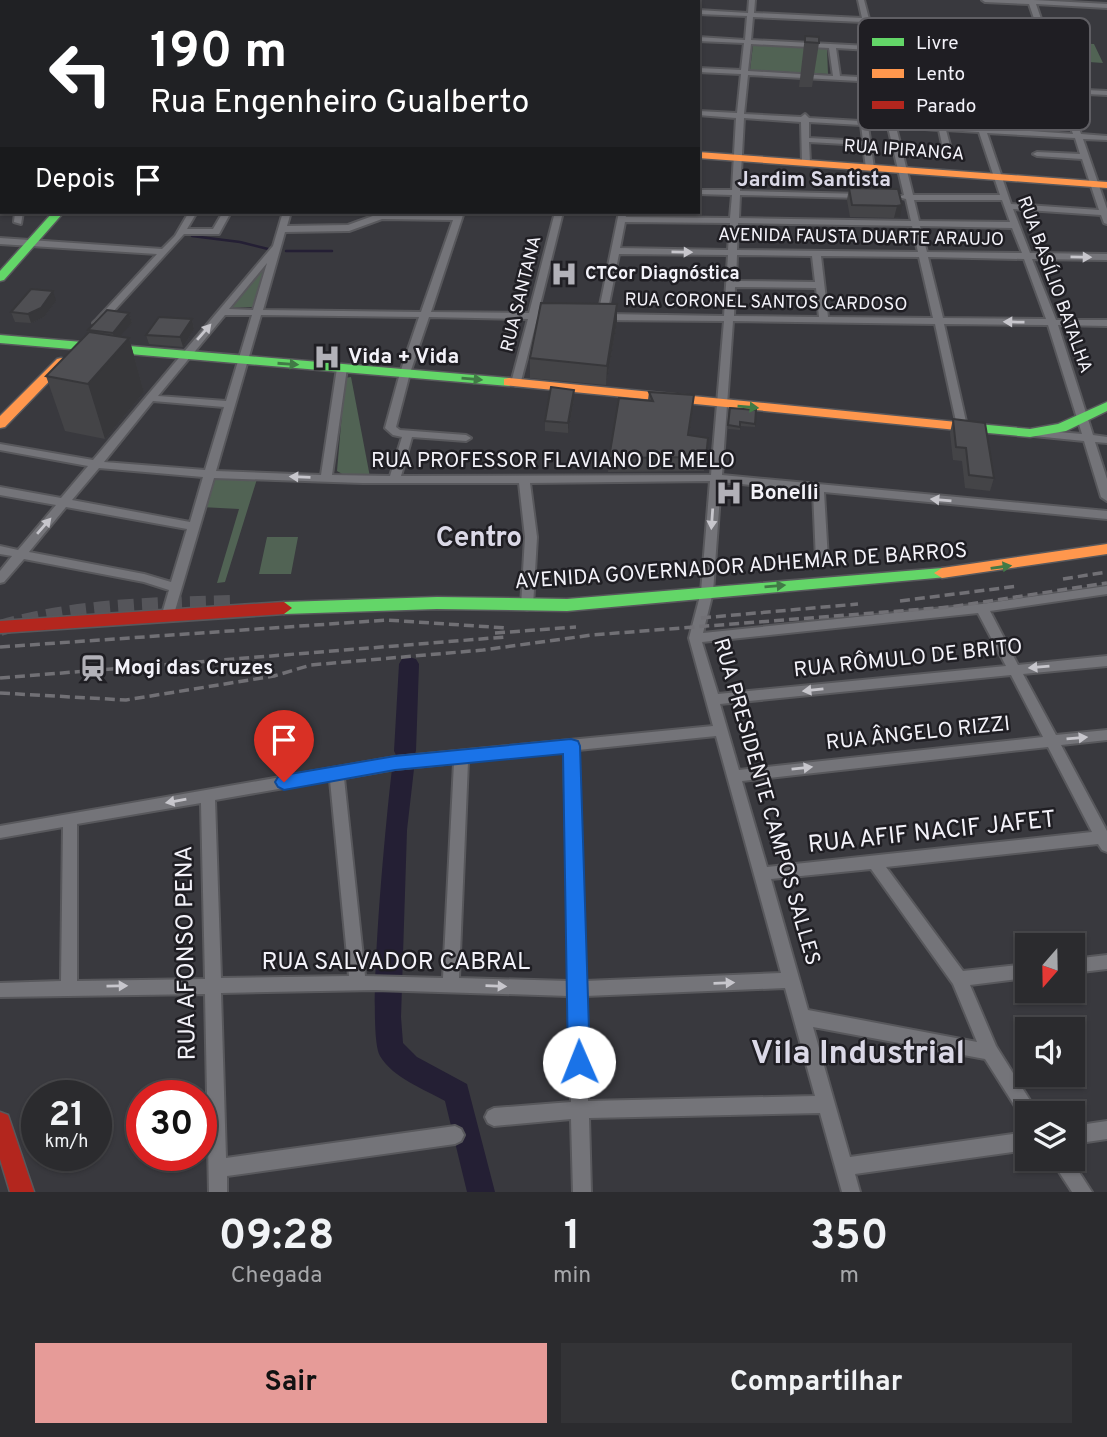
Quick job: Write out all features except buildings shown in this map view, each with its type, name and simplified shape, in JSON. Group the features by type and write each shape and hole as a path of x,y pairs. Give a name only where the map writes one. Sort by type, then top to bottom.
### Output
{"main road":[{"name":"RUA IPIRANGA","path":"700,155 1101,185"},
{"path":"0,278 57,214"},
{"path":"0,339 82,341 183,356 516,383 1030,433 1061,428 1107,406"},
{"path":"0,424 82,341"},
{"name":"AVENIDA GOVERNADOR ADHEMAR DE BARROS","path":"0,627 168,614 414,603 527,607 972,571 1107,549"},
{"path":"234,603 347,597 414,603"},
{"path":"0,1123 22,1192"}],"street":[{"name":"RUA PRESIDENTE CAMPOS SALLES","path":"752,0 740,114 729,318 707,592 695,638 851,1192"},
{"path":"861,0 866,18"},
{"path":"985,0 1107,6"},
{"path":"1032,1 1037,18"},
{"path":"700,12 858,20"},
{"path":"700,39 858,48"},
{"path":"832,47 837,77"},
{"path":"700,70 858,78"},
{"path":"700,111 858,122"},
{"path":"805,118 806,163"},
{"path":"866,130 870,168"},
{"path":"892,130 940,320 962,426"},
{"path":"942,130 947,149"},
{"name":"RUA BASÍLIO BATALHA","path":"981,130 1014,225 1052,322 1107,497"},
{"path":"1000,130 1107,136"},
{"path":"894,197 1006,202 1105,217 1101,185 1084,157 1075,130"},
{"path":"804,140 867,143"},
{"path":"1037,154 1084,157"},
{"path":"700,192 867,196"},
{"path":"95,327 182,231 192,214"},
{"path":"182,231 216,233 226,214"},
{"path":"168,614 286,214"},
{"path":"282,229 344,228 382,214 459,215 404,373 391,423 393,432 466,438"},
{"name":"RUA SANTANA","path":"516,383 558,214"},
{"path":"602,317 622,216 735,222 1014,225"},
{"path":"0,242 164,252"},
{"path":"0,579 277,246"},
{"name":"AVENIDA FAUSTA DUARTE ARAUJO","path":"614,251 1107,257"},
{"path":"816,254 824,319"},
{"path":"731,284 819,285"},
{"path":"221,312 560,316"},
{"name":"RUA CORONEL SANTOS CARDOSO","path":"588,316 1107,323"},
{"path":"326,478 342,368"},
{"path":"150,398 229,404"},
{"path":"1030,433 1107,440"},
{"path":"390,480 408,435"},
{"name":"RUA PROFESSOR FLAVIANO DE MELO","path":"0,447 97,465 208,474 368,480 715,478 1107,515"},
{"path":"524,480 531,537 527,607"},
{"path":"818,488 822,559"},
{"path":"0,491 192,526"},
{"path":"0,550 144,578 176,587"},
{"path":"695,638 982,608 1107,590"},
{"path":"982,608 1105,840"},
{"name":"RUA RÔMULO DE BRITO","path":"712,700 1107,661"},
{"path":"0,832 336,773 461,755 721,730"},
{"name":"RUA ÂNGELO RIZZI","path":"734,776 1107,735"},
{"path":"571,746 582,1192"},
{"path":"451,985 461,755"},
{"path":"336,773 366,983"},
{"name":"RUA AFONSO PENA","path":"208,796 216,1080"},
{"path":"69,987 70,820"},
{"name":"RUA AFIF NACIF JAFET","path":"761,874 1105,840"},
{"path":"874,863 959,979 990,1052 1021,1101"},
{"path":"1085,965 1107,962"},
{"path":"959,979 1015,972"},
{"name":"RUA SALVADOR CABRAL","path":"0,990 366,983 577,989 792,980"},
{"path":"802,1017 990,1052"},
{"path":"494,1117 580,1111 827,1104"},
{"path":"1085,1133 1107,1130"},
{"path":"217,1168 455,1135"},
{"path":"844,1167 1015,1143"},
{"name":"RUA AFONSO PENA","path":"217,1168 218,1192"},
{"path":"1068,1171 1083,1192"}],"green space":[{"path":"1090,44 1094,44 1103,63 1090,62"},
{"path":"753,45 827,49 828,74 750,70"},
{"path":"269,258 253,307 227,308"},
{"path":"351,377 370,477 348,477 337,471 345,378"},
{"path":"211,477 257,479 225,582 217,583 239,509 201,507"},
{"path":"267,537 298,537 291,574 259,574"}],"waterway":[{"path":"192,236 240,242 268,249"},
{"path":"286,251 332,251"},
{"path":"405,751 409,664"},
{"path":"403,769 396,830 388,1017 390,1049 408,1066 457,1093 481,1192"}],"tunnel":[{"path":"0,628 87,611 234,603"}],"railway":[{"path":"1063,579 1107,572"},
{"path":"0,693 126,700 274,676 311,665 483,650 592,635 950,607 1107,583"},
{"path":"900,601 1018,586"},
{"path":"701,618 858,604"},
{"path":"0,647 387,620 506,628"},
{"path":"495,633 576,627"},
{"path":"0,678 505,637"}],"traffic: fast":[{"path":"0,278 57,214"},
{"path":"0,339 509,382"},
{"path":"967,427 1030,433 1061,428 1107,406"},
{"path":"284,608 437,603 567,605 942,573"}],"traffic: slow":[{"path":"700,155 1107,185"},
{"path":"0,424 61,362"},
{"path":"509,382 967,427"},
{"path":"942,573 1107,549"}],"traffic: jam":[{"path":"0,627 284,608"},
{"path":"0,1123 22,1192"}],"place":[{"name":"CTCor Diagnóstica","path":"564,274"},
{"name":"Vida + Vida","path":"327,357"},
{"name":"Bonelli","path":"729,493"},
{"name":"Mogi das Cruzes","path":"93,668"}],"district":[{"name":"Jardim Santista","path":"814,180"},
{"name":"Centro","path":"479,539"},
{"name":"Vila Industrial","path":"858,1055"}],"route":[{"path":"284,782 395,763 571,746 579,1062"}]}
